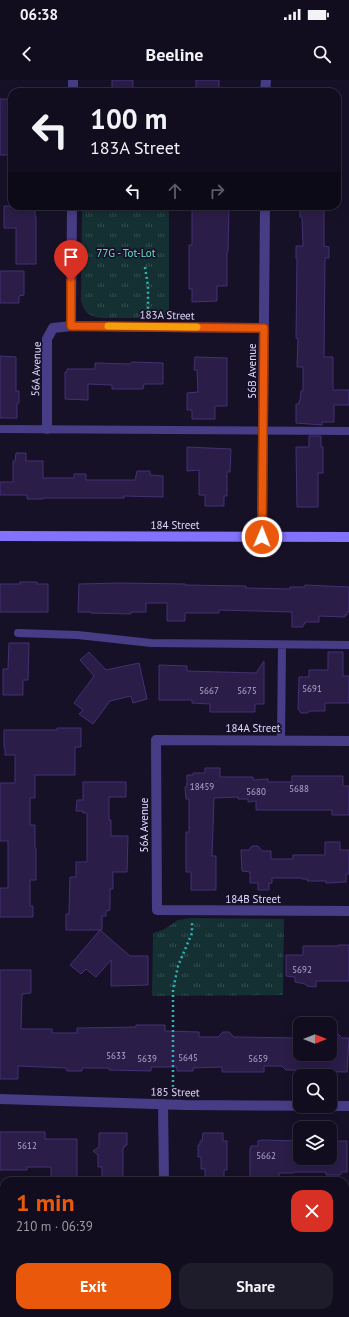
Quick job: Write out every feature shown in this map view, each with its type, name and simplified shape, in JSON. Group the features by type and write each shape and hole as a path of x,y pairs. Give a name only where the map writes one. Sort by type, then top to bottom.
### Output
{"main road":[{"name":"184 Street","path":"0,536 349,537"}],"street":[{"path":"71,326 72,210"},
{"name":"56B Avenue","path":"262,537 265,210"},
{"name":"183A Street","path":"71,326 264,328"},
{"name":"56A Avenue","path":"47,429 47,339 53,328 71,326"},
{"name":"56A Avenue","path":"156,740 157,910"},
{"name":"184A Street","path":"156,740 349,741"},
{"name":"184B Street","path":"157,910 349,911"},
{"name":"185 Street","path":"0,1100 349,1106"},
{"path":"163,1104 164,1177"}],"lane":[{"path":"0,429 349,431"},
{"path":"18,633 78,635 151,643 349,645"},
{"path":"281,740 282,645"}],"path":[{"path":"144,267 148,286 148,316"},
{"path":"173,1092 173,990 178,966 192,933 192,922"}],"green space":[{"name":"77G - Tot-Lot","path":"82,210 169,210 169,318 101,318 90,315 85,311 81,300"},
{"path":"190,918 284,919 283,995 152,996 153,933 163,930 178,920"}],"building":[{"path":"112,80 133,80 133,88 112,88"},
{"path":"196,80 219,80 219,88 196,88"},
{"path":"0,99 8,99 8,155 0,155"},
{"path":"4,206 8,206 8,210 35,210 36,264 16,264 16,228 4,228"},
{"path":"192,210 229,210 227,286 217,286 217,301 192,302 192,289 189,289 189,245 192,245"},
{"path":"300,210 324,210 324,246 329,247 329,258 325,258 324,357 333,357 333,390 349,390 349,405 334,405 334,422 322,422 322,425 296,423 296,404 299,404 301,391 303,391 303,367 297,367 298,339 296,338 296,246 303,246 302,217 300,217"},
{"path":"0,271 24,271 24,295 19,296 19,303 0,303"},
{"path":"0,356 16,357 16,391 19,391 17,418 0,418"},
{"path":"195,357 227,358 227,406 215,406 215,419 192,419 192,410 187,410 187,393 198,392 197,370 194,370"},
{"path":"132,362 163,363 163,384 144,384 143,389 112,389 112,385 88,384 88,400 65,399 65,372 67,372 67,369 95,369 95,363 130,364"},
{"path":"309,436 321,436 321,447 323,447 323,473 318,473 318,507 297,507 296,447 309,447"},
{"path":"187,447 231,449 230,472 227,472 227,496 224,496 224,506 205,506 205,495 199,495 199,470 187,471"},
{"path":"16,453 26,453 26,461 43,461 43,478 74,478 74,474 86,474 86,480 135,480 137,471 150,471 150,475 163,476 163,497 124,496 124,498 27,499 27,495 0,495 0,482 13,482 13,461 15,461"},
{"path":"20,582 37,582 37,584 48,584 48,612 0,612 0,584 20,584"},
{"path":"119,583 246,586 246,588 290,589 290,587 305,587 305,585 349,587 349,612 347,612 345,617 319,616 319,622 305,622 303,627 292,627 292,612 219,610 219,613 185,613 185,621 167,621 167,603 146,603 146,612 131,612 131,614 78,612 79,584"},
{"path":"9,643 29,643 28,680 23,680 23,695 3,695 3,669 8,669"},
{"path":"89,652 106,670 139,663 147,699 133,703 131,696 110,701 93,724 79,714 83,710 74,703 94,676 80,660"},
{"path":"328,652 343,652 343,676 349,676 349,703 325,703 325,711 310,711 307,713 301,713 298,709 299,677 309,677 309,670 328,670"},
{"path":"264,661 264,704 255,704 255,712 210,712 210,704 192,703 192,700 159,700 159,665 187,666 187,671 256,673"},
{"path":"57,728 81,728 81,747 75,747 75,775 35,775 35,798 30,798 30,825 35,825 36,848 36,880 30,880 30,906 33,906 33,917 0,917 0,888 8,888 8,841 0,841 0,783 15,783 15,755 5,755 4,730 57,730"},
{"path":"205,768 220,768 220,777 253,777 253,780 268,779 268,782 292,782 292,776 343,776 343,786 349,786 349,815 332,815 332,810 256,810 256,801 248,802 248,799 238,799 238,797 214,798 212,856 216,856 216,890 191,890 191,872 186,872 186,832 189,832 189,799 186,799 185,787 187,785 187,775 193,775 193,773 205,773"},
{"path":"83,782 126,782 126,797 109,797 109,820 111,820 111,836 128,836 127,872 113,872 113,889 110,889 110,910 106,911 106,916 102,916 102,930 66,930 66,914 69,914 70,877 76,877 76,862 87,862 87,813 83,813 83,811 76,811 77,800 83,800"},
{"path":"325,842 340,842 340,850 349,850 349,874 346,874 346,882 326,883 326,881 307,881 308,879 302,878 272,878 272,883 269,883 269,890 258,890 258,883 250,883 250,872 242,871 241,850 249,850 252,846 258,846 262,851 271,851 271,859 293,859 293,855 325,855"},
{"path":"100,930 130,956 148,956 148,985 111,986 111,960 96,977 86,969 81,974 70,965"},
{"path":"349,945 349,981 316,981 316,987 295,982 295,977 286,976 286,955 303,955 303,946"},
{"path":"0,970 31,970 31,993 22,994 21,1029 52,1029 52,1033 77,1033 77,1028 165,1025 165,1031 199,1032 199,1037 218,1037 223,1032 229,1032 234,1037 293,1038 293,1061 337,1061 337,1034 342,1038 349,1038 347,1072 337,1072 337,1069 286,1070 282,1066 264,1066 264,1072 222,1072 222,1067 193,1068 193,1071 177,1071 177,1067 151,1067 151,1071 82,1068 82,1071 67,1071 66,1068 18,1066 18,1079 0,1079"},
{"path":"0,1132 45,1132 45,1139 77,1139 77,1177 51,1177 51,1167 27,1167 27,1170 0,1170"},
{"path":"99,1133 127,1133 127,1145 123,1147 123,1177 102,1177 102,1167 98,1167 98,1155 93,1151 99,1147"},
{"path":"203,1133 223,1133 223,1141 227,1141 227,1170 224,1170 224,1177 205,1177 205,1169 201,1169 201,1157 198,1157 198,1145 200,1145 200,1141 202,1141"},
{"path":"262,1140 293,1141 293,1165 337,1165 337,1141 347,1141 347,1172 342,1172 340,1175 326,1175 326,1172 295,1172 279,1173 279,1177 250,1177 250,1148 251,1146 258,1146 258,1141"}],"slow traffic":[{"path":"108,326 197,327"}],"route":[{"path":"71,281 71,326 264,328 262,537"}]}
